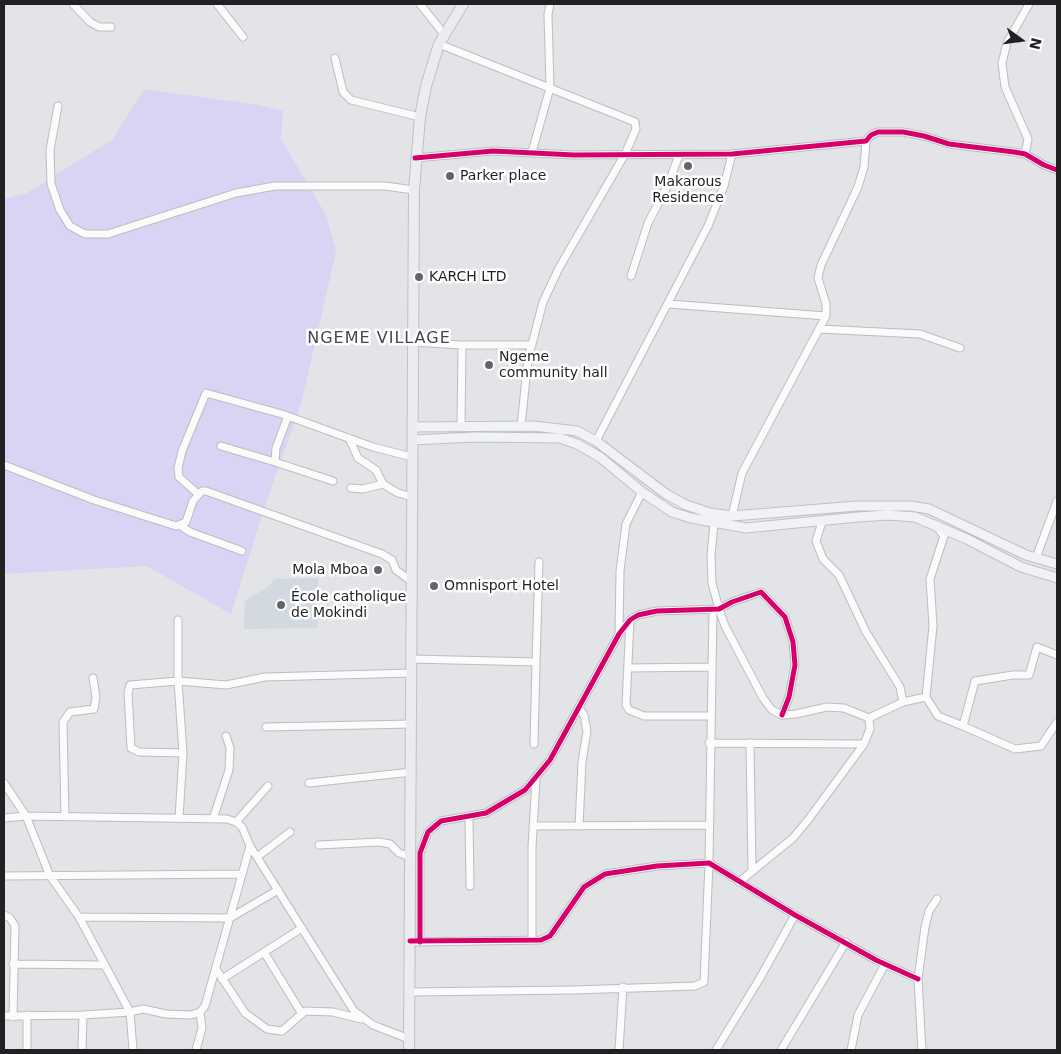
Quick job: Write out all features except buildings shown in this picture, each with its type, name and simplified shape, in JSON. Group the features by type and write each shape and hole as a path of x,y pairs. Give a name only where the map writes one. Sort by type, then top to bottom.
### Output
{"highway":[{"path":"409,1050 408,992 415,942 411,858 414,190 420,117 426,86 442,39 463,4"}],"main road":[{"path":"413,427 521,426 557,427 577,431 596,441 666,494 686,505 710,513 732,516 856,506 911,506 944,516 1036,558 1057,564"},
{"path":"412,440 499,437 560,438 600,457 642,492 672,512 714,524 746,528 888,515 915,517 936,525 1021,568 1057,578"}],"street":[{"path":"73,4 90,22 99,27 110,27"},
{"path":"217,4 243,37"},
{"path":"420,4 442,39 550,88 636,122 636,129 624,154 559,268 543,302 524,388 521,426"},
{"path":"532,152 550,88 548,14 550,4"},
{"path":"1025,154 1028,140 1005,87 1002,64 1007,43 1029,4"},
{"path":"336,58 343,92 351,100 420,117"},
{"path":"58,106 50,150 51,184 60,210 70,226 85,234 108,234 236,193 275,186 385,186 414,190"},
{"path":"732,516 742,473 826,316 826,304 818,278 821,265 858,187 864,167 866,141 871,135 878,132 903,132 949,144 1025,154 1044,166 1057,170"},
{"path":"416,158 494,151 574,156 732,154 866,141"},
{"path":"596,441 708,226 724,186 732,154"},
{"path":"631,276 648,222 668,185 679,155"},
{"path":"669,304 826,316"},
{"path":"819,329 920,334 960,348"},
{"path":"413,342 462,346 532,345"},
{"path":"461,426 462,346"},
{"path":"198,494 179,477 178,468 182,451 206,393 288,416 373,447 412,457"},
{"path":"275,462 276,448 288,416"},
{"path":"349,438 358,458 376,470 383,484 393,491 412,497"},
{"path":"221,446 333,481"},
{"path":"4,465 94,500 181,526 204,538 242,550"},
{"path":"351,488 363,489 383,484"},
{"path":"181,526 186,522 198,494 206,491 382,554 392,560 396,570 411,581"},
{"path":"619,634 620,571 626,524 642,492"},
{"path":"1036,558 1057,501"},
{"path":"822,522 816,541 823,559 840,575 866,632 900,687 904,702"},
{"path":"408,992 696,986 704,982 709,863 709,743 716,610 711,556 714,524"},
{"path":"936,525 944,536 930,579 933,626 926,698 938,716 1015,749 1041,746 1057,722"},
{"path":"534,744 539,562"},
{"path":"782,715 789,697 795,665 793,642 785,617 761,592 716,610 656,611 638,615 630,620 619,634 550,760 525,790 486,813 469,818 441,821 433,826 424,838 420,853 415,942 532,940 550,936 584,887 605,874 657,866 709,863 794,915 885,964 918,979"},
{"path":"716,610 763,698 772,710 782,715 827,707 844,708 869,718 904,702 926,698"},
{"path":"178,620 178,681 183,753 179,818"},
{"path":"630,620 626,705 629,710 644,716 710,716"},
{"path":"963,726 975,682 1012,675 1029,675 1037,646 1057,655"},
{"path":"412,660 536,662"},
{"path":"628,668 712,667"},
{"path":"183,753 139,752 131,748 128,693 130,685 178,681 214,686 241,683 265,677 412,672"},
{"path":"65,817 63,722 70,712 94,709 96,697 93,678"},
{"path":"578,826 582,762 587,731 584,715 579,708"},
{"path":"739,882 793,838 864,744 870,728 869,718"},
{"path":"266,727 412,724"},
{"path":"213,819 229,770 230,748 226,736"},
{"path":"709,743 864,744"},
{"path":"750,743 752,871"},
{"path":"310,783 412,772"},
{"path":"532,940 533,826 536,778"},
{"path":"4,783 26,816 50,876 79,917 130,1012 133,1050"},
{"path":"236,822 268,786"},
{"path":"4,818 26,816 179,818 236,822 242,827 250,846 354,1011 362,1019"},
{"path":"469,818 470,886"},
{"path":"533,826 709,825"},
{"path":"258,857 290,832"},
{"path":"319,845 379,842 390,844 399,854 411,858"},
{"path":"4,1016 82,1015 130,1012 143,1009 166,1014 191,1015 200,1012 205,1006 250,846"},
{"path":"4,876 242,874"},
{"path":"79,917 230,918 278,890"},
{"path":"922,1050 918,979 925,927 929,911 936,899"},
{"path":"4,915 10,918 15,926 13,1017"},
{"path":"716,1050 760,978 794,915"},
{"path":"222,978 302,928"},
{"path":"781,1050 846,942"},
{"path":"264,952 302,1014"},
{"path":"13,964 104,964"},
{"path":"851,1050 858,1015 885,964"},
{"path":"216,969 245,1014 267,1029 282,1031 302,1014 317,1010 362,1019 409,1039"},
{"path":"618,1050 623,987"},
{"path":"196,1050 202,1028 200,1012"},
{"path":"27,1015 27,1050"},
{"path":"82,1015 82,1050"}],"shaded area":[{"path":"144,89 259,105 283,111 281,139 327,217 336,252 301,404 266,503 231,614 147,566 4,574 4,199 27,193 113,139"},
{"name":"École catholique de Mokindi","path":"318,578 317,628 244,629 245,601 269,586 274,579"}],"cycle path":[{"path":"415,158 493,151 574,155 732,154 866,141 871,135 878,132 903,132 949,144 1025,154 1057,170"},
{"path":"420,942 420,853 428,832 441,821 486,813 525,790 550,760 619,634 630,620 638,615 657,611 719,609 732,602 761,592 785,617 793,642 795,665 789,697 782,715"},
{"path":"410,941 541,940 550,936 584,887 605,874 657,866 709,863 795,915 876,960 918,979"}],"place":[{"name":"Makarous Residence","path":"688,166"},
{"name":"Parker place","path":"450,176"},
{"name":"KARCH LTD","path":"419,277"},
{"name":"Ngeme community hall","path":"489,365"},
{"name":"Mola Mboa","path":"378,570"},
{"name":"Omnisport Hotel","path":"434,586"},
{"name":"École catholique de Mokindi","path":"281,605"}],"district":[{"name":"NGEME VILLAGE","path":"379,339"}]}
